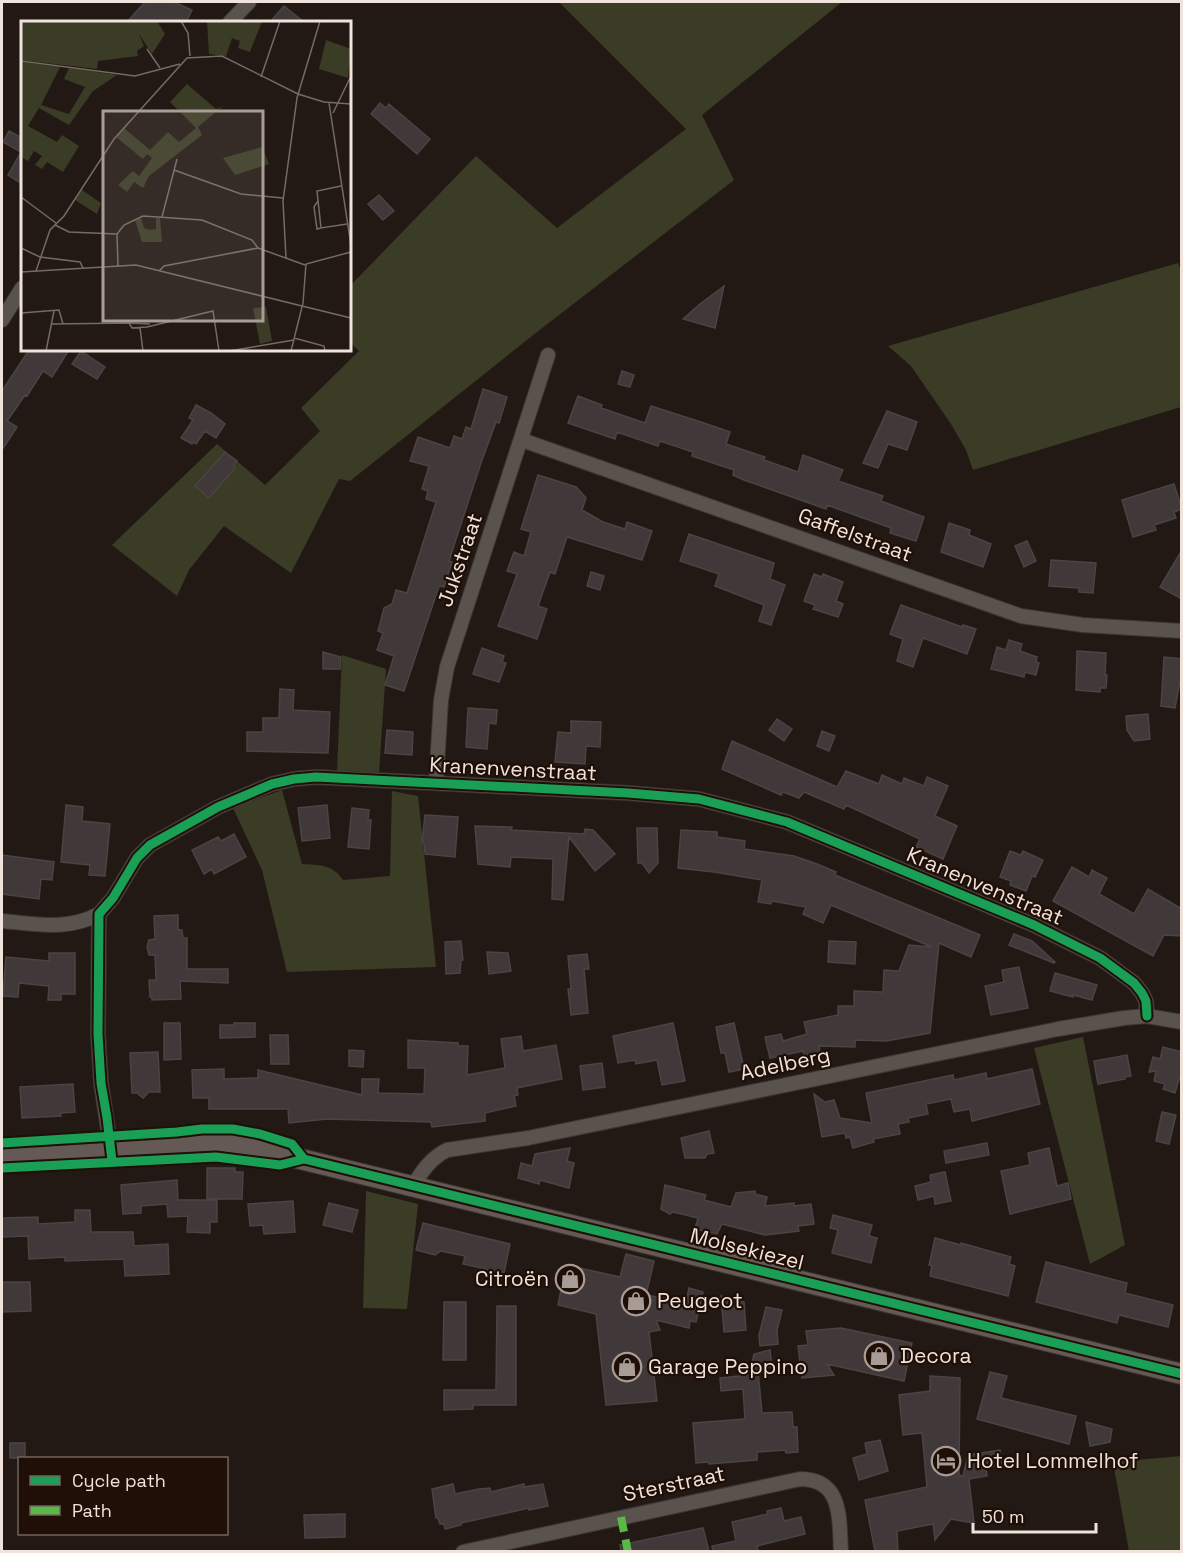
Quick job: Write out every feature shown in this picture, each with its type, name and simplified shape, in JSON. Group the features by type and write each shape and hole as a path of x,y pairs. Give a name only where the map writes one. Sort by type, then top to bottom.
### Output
{"main road":[{"name":"Molsekiezel","path":"2,1155 208,1143 239,1144 1182,1374"}],"street":[{"path":"231,21 249,2"},
{"path":"2,320 21,290"},
{"name":"Jukstraat","path":"435,783 441,700 447,667 548,355"},
{"name":"Gaffelstraat","path":"522,440 1021,616 1083,624 1182,631"},
{"name":"Kranenvenstraat","path":"99,914 113,898 137,858 150,845 218,807 272,784 294,778 316,777 628,793 699,799 787,822 1034,925 1100,958 1134,983 1146,1001 1147,1016"},
{"path":"2,921 64,926 84,922 99,914 98,1034 101,1083 111,1149"},
{"name":"Adelberg","path":"413,1186 422,1171 437,1155 447,1150 528,1138 1058,1029 1147,1016 1182,1022"},
{"name":"Sterstraat","path":"463,1551 781,1482 812,1479 831,1491 838,1508 841,1551"}],"green space":[{"path":"559,2 842,2 702,115 734,180 537,332 350,481 339,479 291,573 224,526 189,570 177,596 112,545 217,444 265,485 320,431 301,408 359,351 351,343 351,285 476,156 557,228 686,129"},
{"path":"1178,263 1182,273 1181,407 973,470 966,450 951,424 911,366 888,346"},
{"path":"342,655 386,669 379,773 337,771"},
{"path":"282,790 302,864 330,868 343,880 390,876 392,791 418,796 436,967 287,972 262,870 233,808"},
{"path":"1083,1037 1125,1245 1090,1264 1034,1048"},
{"path":"366,1191 418,1204 407,1309 363,1308"},
{"path":"1181,1456 1181,1551 1129,1551 1113,1462"}],"building":[{"path":"145,2 174,2 192,10 186,21 128,21"},
{"path":"284,6 303,21 271,21"},
{"path":"380,103 386,108 389,104 430,139 417,154 371,114"},
{"path":"9,131 21,137 21,152 3,142"},
{"path":"21,152 21,183 8,175"},
{"path":"379,195 394,211 383,220 368,204"},
{"path":"724,286 715,328 683,319 700,304"},
{"path":"28,351 68,351 52,377 43,371 7,421 17,427 2,450 2,391"},
{"path":"81,351 105,367 97,379 72,364"},
{"path":"622,371 634,375 630,387 618,384"},
{"path":"483,389 507,397 499,423 496,422 481,463 449,561 452,562 444,587 439,586 404,691 385,685 394,656 377,650 383,633 378,631 384,608 392,604 396,590 407,593 436,502 426,499 428,491 422,489 429,466 410,461 418,437 450,448 454,436 462,439 466,427 471,429"},
{"path":"578,396 602,405 601,408 645,423 651,406 704,423 730,432 726,444 765,457 764,460 798,472 803,455 843,470 838,481 883,496 881,501 924,517 916,541 890,533 891,528 827,505 826,509 744,480 733,475 734,470 692,456 693,452 660,441 658,446 617,432 615,439 568,423"},
{"path":"196,405 225,424 216,438 205,431 196,444 193,442 192,444 181,438 193,420 189,418"},
{"path":"887,411 917,422 907,450 888,444 878,468 863,463"},
{"path":"225,452 237,461 233,466 235,468 209,498 195,486"},
{"path":"538,475 576,487 586,498 582,510 603,522 625,529 627,522 652,531 642,560 567,537 555,574 550,572 538,606 547,609 537,639 498,626 517,574 507,571 514,552 524,556 531,532 521,529"},
{"path":"1174,484 1182,509 1174,512 1176,518 1154,525 1156,530 1133,537 1122,500"},
{"path":"949,523 970,530 969,535 991,544 983,567 941,552"},
{"path":"689,534 774,563 770,579 785,585 771,625 759,621 764,605 715,586 719,574 680,561"},
{"path":"1027,541 1036,561 1024,567 1015,546"},
{"path":"1182,550 1182,599 1160,587"},
{"path":"1051,560 1096,563 1093,593 1079,592 1079,588 1049,586"},
{"path":"591,572 604,576 600,590 587,586"},
{"path":"814,574 822,577 823,574 843,582 836,601 843,604 838,617 813,609 815,605 804,601"},
{"path":"901,605 962,627 963,625 976,629 967,654 923,638 913,667 897,661 903,639 890,634"},
{"path":"1009,640 1022,644 1020,651 1037,657 1036,662 1039,663 1036,675 1025,672 1024,677 991,669 997,647 1006,650"},
{"path":"482,648 504,656 502,662 506,663 499,682 473,674"},
{"path":"1077,651 1106,653 1106,688 1100,688 1100,692 1076,690"},
{"path":"323,652 341,657 340,669 323,669"},
{"path":"1164,657 1182,659 1182,681 1180,681 1175,708 1161,706"},
{"path":"280,689 294,690 293,710 330,712 328,753 247,751 247,732 263,732 263,718 279,718"},
{"path":"468,708 497,710 496,724 489,723 487,749 466,747"},
{"path":"1148,714 1150,739 1134,741 1127,730 1126,716"},
{"path":"777,719 792,729 784,741 769,730"},
{"path":"571,721 601,722 600,747 586,746 585,764 555,762 558,732 571,733"},
{"path":"387,730 413,732 412,755 385,753"},
{"path":"822,731 835,736 829,751 817,746"},
{"path":"732,741 837,787 846,771 879,784 882,775 902,784 904,778 924,786 927,777 948,786 935,816 957,826 943,859 916,847 920,839 846,805 844,809 804,792 799,798 783,792 781,795 722,769"},
{"path":"66,805 83,807 82,821 110,824 105,876 89,875 90,865 61,862"},
{"path":"327,805 330,838 302,841 298,808"},
{"path":"352,808 369,810 368,820 371,820 369,849 348,847"},
{"path":"425,815 458,817 455,857 425,854 422,842"},
{"path":"475,826 584,834 585,829 593,830 615,854 595,871 569,837 563,900 552,899 553,859 511,857 510,867 478,864"},
{"path":"637,828 657,828 658,863 649,873 642,863 638,863"},
{"path":"681,830 717,832 717,837 745,841 744,849 794,856 817,864 836,872 835,875 980,935 971,957 939,943 930,1033 886,1041 855,1040 855,1047 819,1046 820,1053 804,1056 803,1051 770,1058 765,1037 781,1034 783,1041 807,1034 804,1022 838,1015 838,1006 854,1006 854,991 883,992 884,970 899,971 909,945 932,947 831,905 823,923 803,914 806,907 772,901 771,904 758,902 762,880 678,868"},
{"path":"234,834 246,857 214,874 212,869 204,874 192,850 218,837 221,841"},
{"path":"1010,851 1021,855 1023,851 1043,860 1035,877 1032,876 1026,891 1010,885 1011,881 1000,877"},
{"path":"2,855 54,862 52,880 41,879 39,899 2,894"},
{"path":"1072,867 1089,877 1092,870 1107,878 1099,894 1134,914 1148,889 1182,909 1182,936 1164,935 1153,956 1053,901"},
{"path":"178,915 178,930 182,930 183,938 187,938 187,969 228,969 228,983 180,981 181,999 152,1000 149,980 156,980 155,955 149,955 147,947 149,940 155,939 154,916"},
{"path":"1014,934 1032,941 1055,962 1009,945"},
{"path":"461,941 463,960 461,960 460,973 446,974 445,942"},
{"path":"829,941 856,942 855,964 828,962"},
{"path":"487,952 508,953 511,971 489,974"},
{"path":"49,953 75,953 75,994 61,994 61,1000 48,1000 49,986 19,983 18,997 3,996 6,957 49,961"},
{"path":"587,954 589,969 584,969 588,1013 571,1015 568,956"},
{"path":"1019,967 1028,1008 991,1015 985,986 1004,982 1002,970"},
{"path":"1055,973 1097,985 1092,1000 1050,991"},
{"path":"164,1023 180,1023 181,1059 164,1060"},
{"path":"234,1023 255,1023 255,1037 220,1038 220,1025 234,1025"},
{"path":"673,1023 685,1081 662,1085 657,1060 636,1064 635,1060 618,1063 613,1036"},
{"path":"734,1023 744,1069 729,1072 725,1053 721,1053 716,1027"},
{"path":"270,1035 288,1035 289,1064 271,1064"},
{"path":"521,1036 523,1051 556,1045 562,1079 517,1088 518,1095 514,1096 516,1106 485,1113 485,1121 432,1127 431,1122 327,1119 289,1123 288,1109 209,1109 209,1098 193,1098 192,1070 224,1069 224,1079 258,1078 258,1070 362,1095 362,1079 379,1079 378,1093 424,1094 425,1068 408,1068 408,1040 458,1043 458,1046 468,1046 467,1075 505,1068 501,1039"},
{"path":"1163,1047 1182,1052 1182,1070 1175,1093 1163,1089 1165,1084 1154,1081 1156,1071 1149,1072 1153,1057 1160,1059"},
{"path":"349,1050 364,1051 363,1067 349,1066"},
{"path":"158,1052 160,1092 149,1092 143,1098 137,1093 132,1093 130,1053"},
{"path":"1127,1055 1131,1076 1098,1084 1094,1061"},
{"path":"602,1063 605,1087 583,1090 580,1066"},
{"path":"1032,1069 1040,1104 972,1121 970,1109 954,1112 951,1099 926,1104 928,1114 908,1118 909,1122 898,1124 900,1134 873,1139 874,1142 853,1148 850,1137 846,1138 845,1133 822,1137 814,1094 825,1102 834,1100 840,1118 872,1123 866,1093 953,1075 954,1080 986,1073 987,1079"},
{"path":"73,1084 75,1112 60,1113 61,1116 22,1118 20,1087"},
{"path":"1162,1112 1176,1115 1169,1144 1156,1141"},
{"path":"709,1131 714,1153 707,1154 705,1158 685,1158 681,1138"},
{"path":"987,1143 989,1155 946,1163 944,1151"},
{"path":"570,1148 567,1161 574,1163 569,1188 540,1180 539,1184 518,1178 521,1163 532,1166 535,1154"},
{"path":"1049,1148 1057,1186 1068,1183 1071,1199 1010,1214 1001,1171 1030,1165 1028,1153"},
{"path":"207,1168 235,1168 235,1172 243,1172 242,1199 207,1199"},
{"path":"945,1172 951,1201 935,1204 934,1196 918,1200 915,1186 931,1182 930,1175"},
{"path":"177,1180 178,1200 217,1200 217,1222 210,1222 210,1233 187,1232 188,1216 168,1217 167,1204 141,1206 141,1213 123,1214 121,1185"},
{"path":"665,1185 706,1195 704,1200 731,1207 736,1193 755,1191 755,1194 767,1197 765,1206 811,1204 814,1224 798,1226 799,1231 765,1235 722,1224 717,1234 695,1229 698,1218 673,1212 670,1214 661,1209"},
{"path":"293,1201 295,1232 264,1234 263,1225 250,1226 248,1204"},
{"path":"329,1203 358,1210 352,1232 323,1225"},
{"path":"75,1210 90,1210 91,1232 133,1232 134,1246 168,1244 169,1274 125,1276 124,1259 65,1261 65,1257 29,1259 28,1236 2,1237 2,1218 38,1217 38,1224 75,1222"},
{"path":"833,1215 872,1225 869,1236 877,1238 871,1263 832,1253 838,1230 830,1228"},
{"path":"423,1223 510,1244 504,1273 463,1264 465,1256 441,1251 435,1255 416,1250"},
{"path":"935,1238 1011,1257 1009,1264 1015,1266 1008,1296 930,1276 932,1266 929,1265"},
{"name":"Garage Peppino","path":"626,1254 654,1261 646,1295 686,1302 689,1288 703,1292 696,1322 690,1321 689,1328 656,1320 660,1330 649,1332 657,1401 606,1405 596,1314 558,1305 566,1265 620,1277"},
{"path":"1046,1262 1127,1283 1125,1293 1173,1305 1168,1327 1119,1315 1117,1323 1036,1302"},
{"path":"2,1282 30,1282 31,1311 2,1312"},
{"path":"721,1296 744,1302 746,1330 724,1332"},
{"path":"444,1302 466,1302 466,1360 443,1360"},
{"path":"497,1306 516,1306 516,1405 473,1405 473,1409 444,1410 444,1390 496,1390"},
{"path":"766,1307 782,1310 777,1330 778,1344 760,1346 759,1335"},
{"path":"841,1328 912,1343 904,1381 827,1364 834,1375 802,1378 798,1346 808,1345 806,1331"},
{"path":"770,1350 772,1367 758,1369 757,1360 762,1413 792,1412 793,1427 797,1427 798,1452 786,1453 785,1450 757,1452 757,1460 696,1463 693,1423 745,1419 743,1389 721,1391 720,1378 749,1375 754,1354"},
{"path":"990,1372 1007,1376 1001,1398 1076,1416 1069,1444 977,1419"},
{"path":"930,1376 960,1378 959,1475 963,1476 968,1455 1000,1450 1002,1465 986,1468 987,1476 969,1479 974,1523 951,1519 935,1540 933,1524 897,1531 898,1551 875,1551 865,1500 927,1487 922,1433 903,1435 899,1395 930,1391"},
{"path":"1086,1422 1112,1429 1110,1442 1090,1446"},
{"path":"880,1440 888,1471 859,1480 853,1458 867,1454 865,1443"},
{"path":"10,1443 25,1443 25,1457 10,1458"},
{"path":"453,1484 455,1494 479,1489 490,1488 491,1492 524,1484 524,1487 543,1484 548,1506 461,1523 461,1525 445,1529 444,1524 440,1524 436,1518 432,1489"},
{"path":"781,1508 784,1521 801,1517 805,1534 757,1546 758,1551 713,1551 712,1546 736,1541 732,1522 768,1514 767,1511"},
{"path":"345,1514 345,1537 305,1538 304,1515"},
{"path":"703,1528 709,1551 621,1551 620,1545"}],"marked path":[{"path":"621,1517 628,1552"}],"cycle path":[{"path":"112,1161 101,1083 98,1034 99,914 113,898 137,858 150,845 218,807 272,784 294,779 316,777 628,793 699,799 787,822 1034,925 1100,958 1134,983 1146,1001 1147,1016"},
{"path":"2,1143 202,1129 233,1129 260,1134 292,1144 304,1159"},
{"path":"2,1168 216,1157 280,1165 304,1159 1182,1374"}],"place":[{"name":"Citroën","path":"570,1279"},
{"name":"Peugeot","path":"636,1301"},
{"name":"Decora","path":"879,1356"},
{"name":"Garage Peppino","path":"627,1367"},
{"name":"Hotel Lommelhof","path":"946,1461"}]}
